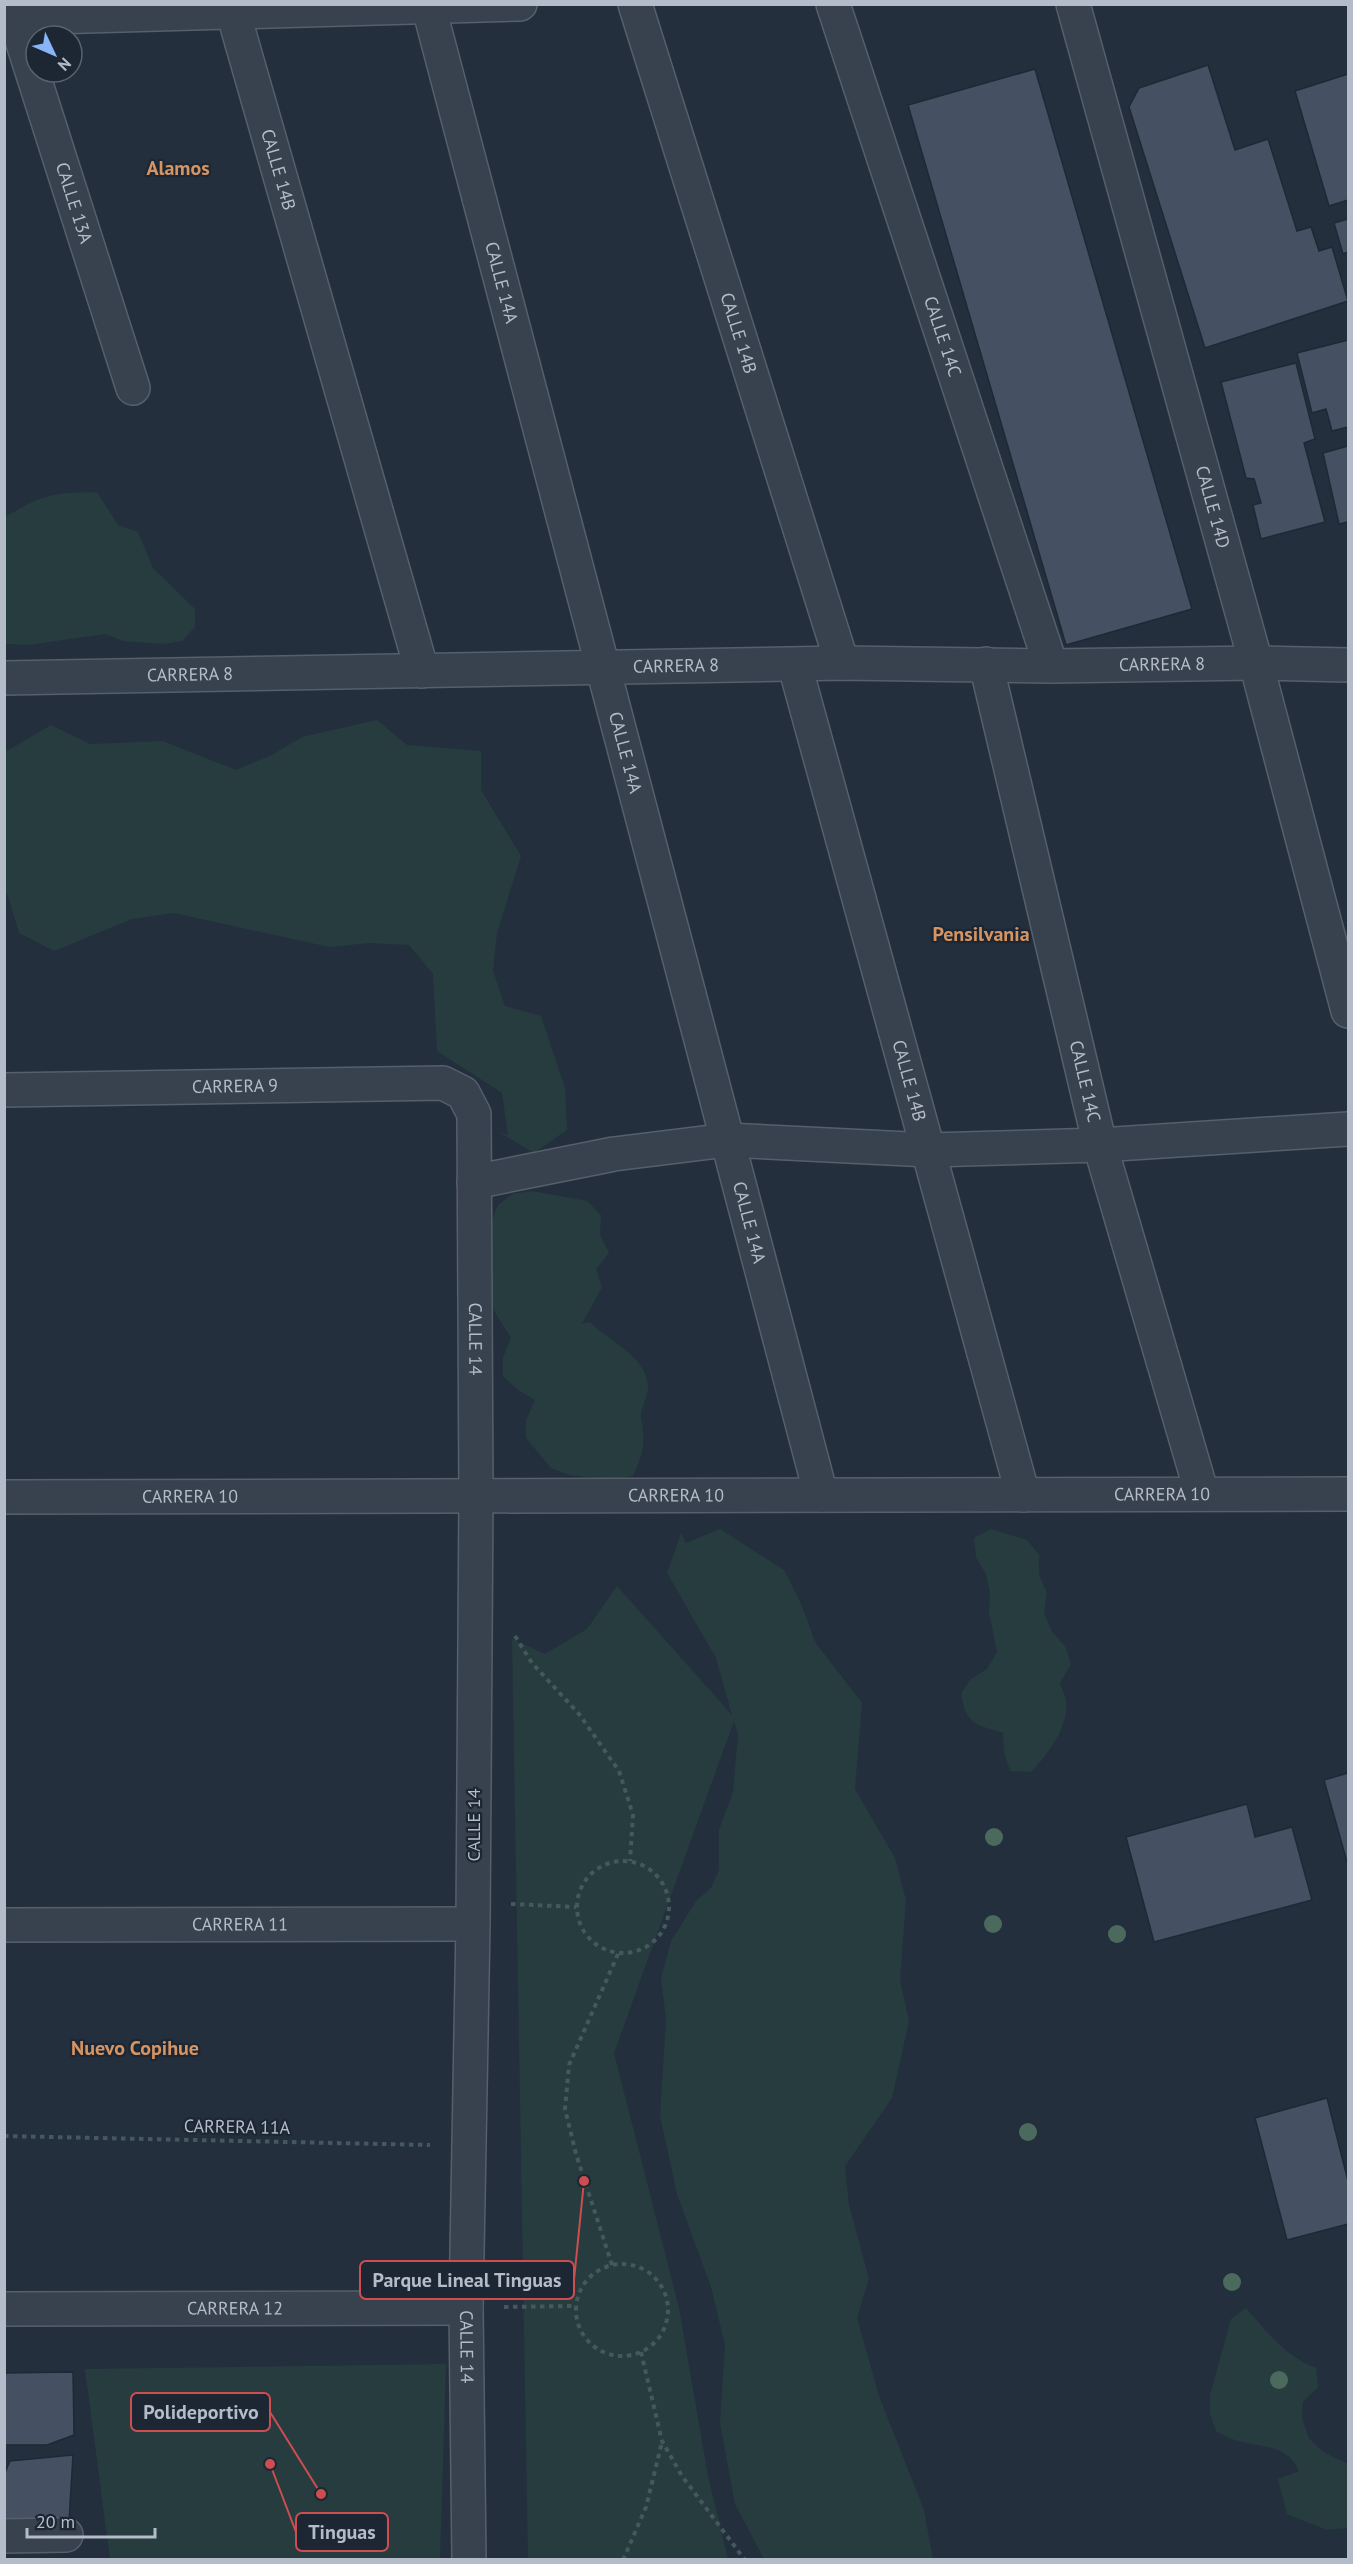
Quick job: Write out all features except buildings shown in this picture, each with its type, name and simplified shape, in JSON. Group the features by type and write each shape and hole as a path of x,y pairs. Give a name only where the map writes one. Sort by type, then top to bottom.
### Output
{"street":[{"path":"10,17 520,4"},
{"name":"CALLE 14B","path":"635,4 842,663"},
{"name":"CALLE 14C","path":"833,4 1051,666"},
{"name":"CALLE 14D","path":"1073,4 1256,663 1348,1011"},
{"name":"CALLE 14A","path":"429,8 821,1495"},
{"name":"CALLE 14B","path":"233,12 422,671"},
{"name":"CALLE 13A","path":"10,17 133,388"},
{"name":"CARRERA 8","path":"4,678 795,666 842,663 1051,666 1256,663 1348,665"},
{"name":"CALLE 14C","path":"986,664 1101,1145 1202,1494"},
{"name":"CALLE 14B","path":"795,666 1023,1495"},
{"name":"CARRERA 9","path":"4,1090 443,1083 463,1093"},
{"name":"CALLE 14","path":"463,1093 474,1114 476,1496 473,1924 466,2308 470,2559"},
{"path":"474,1182 614,1154 727,1140 929,1150 1101,1145 1348,1129"},
{"name":"CARRERA 10","path":"4,1497 1348,1494"},
{"name":"CARRERA 11","path":"4,1925 473,1924"},
{"name":"CARRERA 12","path":"4,2309 466,2308"},
{"path":"4,2536 66,2535"}],"path":[{"path":"514,1634 532,1663 579,1714 619,1771 633,1815 630,1861"},
{"path":"630,1861 649,1868 656,1875 663,1883 670,1903 667,1923 656,1941 639,1952 618,1954 596,1946 582,1929 576,1907 580,1888 592,1872 610,1862 630,1861"},
{"path":"473,1924 493,1924 506,1904 576,1907"},
{"path":"612,2265 576,2154 565,2109 569,2065 618,1954"},
{"name":"CARRERA 11A","path":"4,2136 468,2146"},
{"path":"631,2264 649,2272 662,2286 665,2295 668,2305 666,2324 657,2341 641,2352 622,2356 603,2353 588,2342 578,2325 575,2306 581,2288 594,2273 612,2265 631,2264"},
{"path":"466,2308 575,2306"},
{"path":"641,2352 662,2441 682,2476 745,2559"},
{"path":"623,2559 646,2507 662,2441"}],"green space":[{"path":"97,492 118,525 138,532 153,568 195,609 195,627 182,641 163,644 123,641 105,634 28,645 5,644 5,517 48,496"},
{"path":"377,720 407,745 481,751 481,790 521,856 497,933 493,971 505,1006 541,1016 565,1088 567,1130 534,1153 499,1132 508,1135 502,1093 437,1051 433,974 409,945 369,943 329,947 174,913 132,919 54,951 19,933 5,892 5,752 51,725 90,744 163,741 236,770 270,756 302,737"},
{"path":"532,1191 587,1201 601,1215 600,1235 609,1253 596,1269 602,1287 582,1324 590,1322 627,1351 636,1359 647,1378 648,1390 641,1415 643,1449 633,1476 611,1480 569,1475 551,1468 526,1438 526,1420 535,1400 518,1390 503,1376 503,1357 511,1338 491,1306 490,1225 498,1205 512,1194"},
{"path":"720,1529 784,1570 802,1606 815,1642 862,1703 855,1789 895,1858 906,1900 900,1980 909,2021 892,2098 845,2166 849,2205 869,2279 857,2318 879,2396 924,2510 933,2559 764,2559 735,2504 720,2423 725,2345 711,2287 677,2194 660,2116 666,2019 661,1979 671,1941 696,1901 711,1888 719,1870 719,1830 733,1792 738,1734 734,1721 614,2053 679,2308 708,2476 728,2559 528,2559 512,1639 545,1654 587,1629 617,1586 732,1715 716,1658 667,1573 681,1533 686,1543"},
{"path":"991,1529 1027,1540 1039,1555 1039,1575 1047,1593 1044,1613 1052,1632 1065,1646 1071,1664 1060,1683 1066,1701 1064,1721 1056,1740 1031,1772 1010,1771 1004,1752 1003,1733 973,1722 963,1704 961,1693 971,1679 987,1669 997,1652 989,1612 990,1593 986,1574 976,1557 974,1538"},
{"path":"1246,2308 1286,2350 1316,2368 1318,2387 1303,2402 1302,2419 1309,2438 1323,2452 1348,2464 1348,2528 1327,2530 1287,2514 1278,2479 1299,2471 1294,2462 1281,2451 1235,2440 1216,2431 1210,2414 1210,2395 1231,2319"},
{"path":"446,2364 440,2559 110,2559 85,2369"}],"place":[{"name":"Parque Lineal Tinguas","path":"584,2181"},
{"name":"Tinguas","path":"270,2464"},
{"name":"Polideportivo","path":"321,2494"}],"district":[{"name":"Alamos","path":"178,168"},
{"name":"Pensilvania","path":"981,934"},
{"name":"Nuevo Copihue","path":"135,2048"}]}
